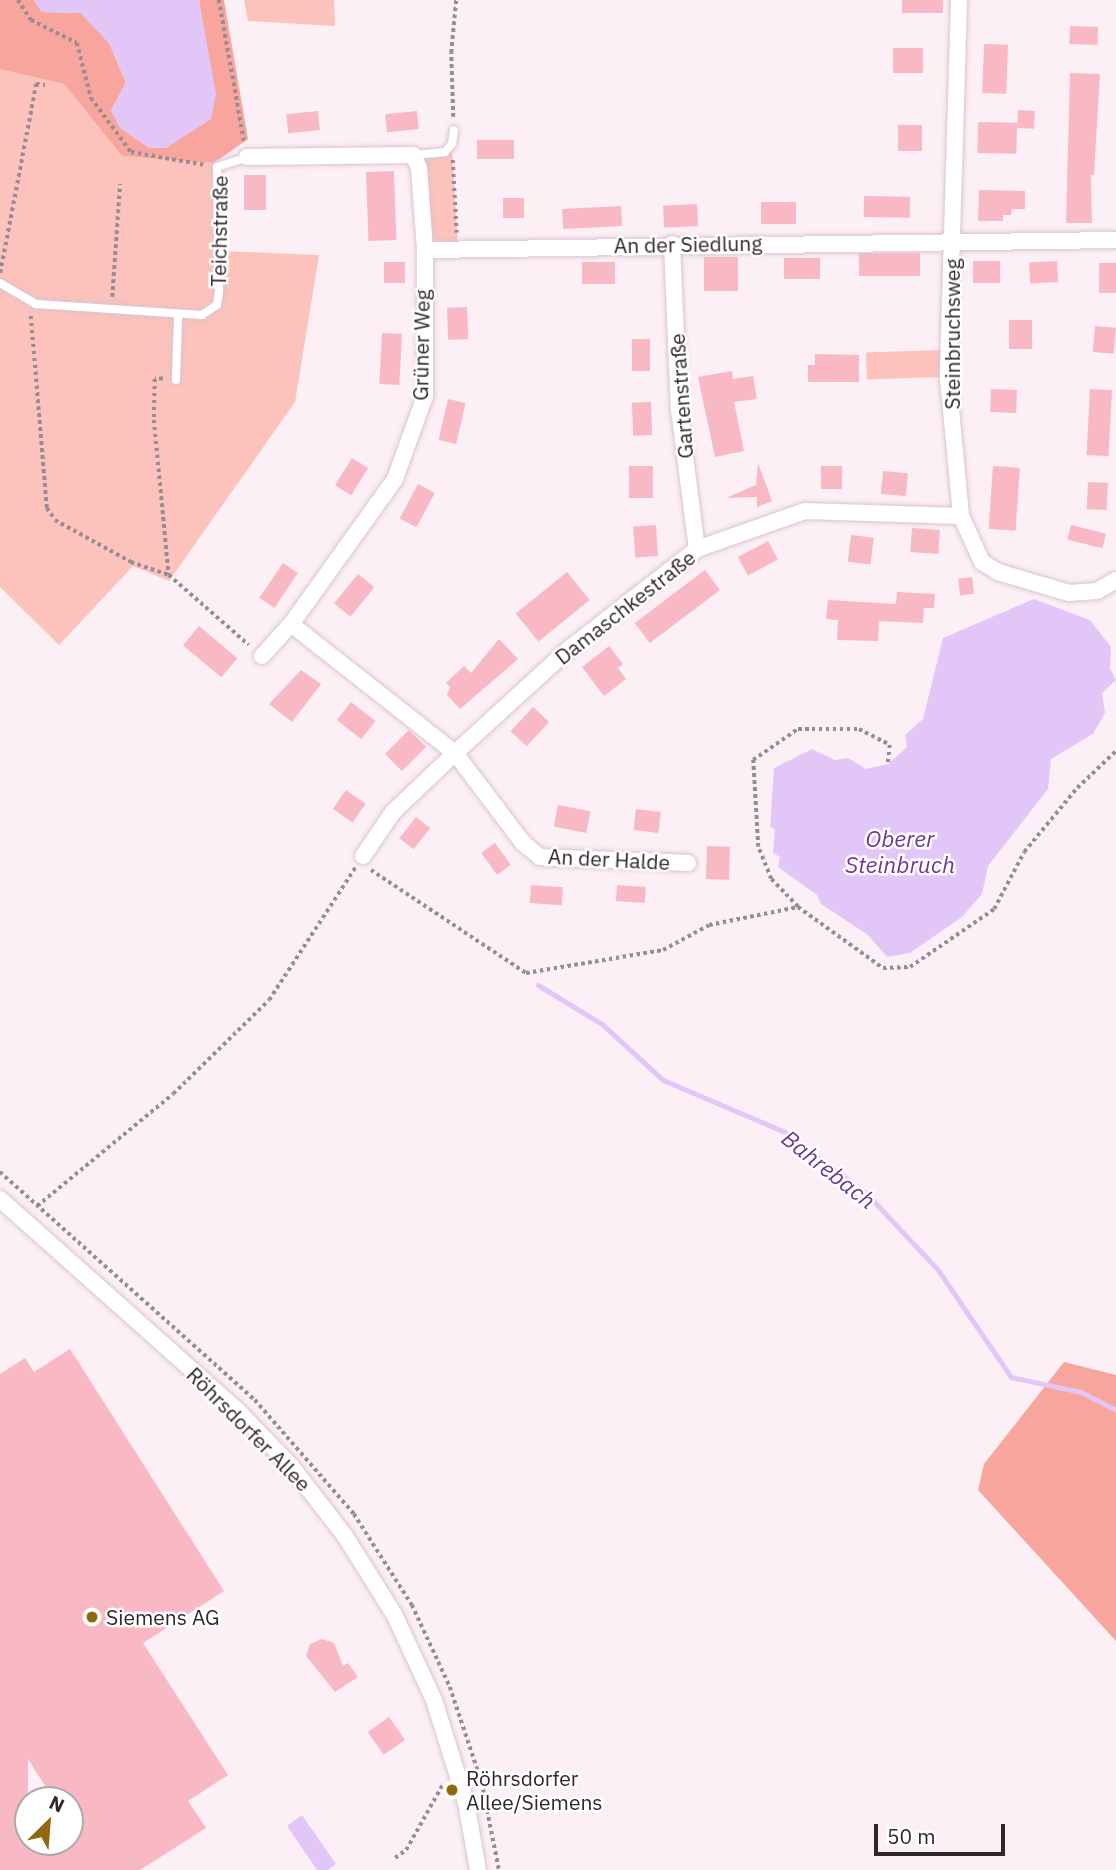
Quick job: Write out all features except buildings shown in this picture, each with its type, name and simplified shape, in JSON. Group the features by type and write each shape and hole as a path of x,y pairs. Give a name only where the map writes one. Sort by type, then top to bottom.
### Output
{"street":[{"name":"Steinbruchsweg","path":"960,0 948,378 961,516 982,562 998,572 1069,593 1097,591 1116,580"},
{"name":"Teichstraße","path":"247,157 412,156"},
{"name":"Grüner Weg","path":"262,656 290,624 396,479 425,396 425,250 419,168 412,156"},
{"name":"An der Siedlung","path":"425,250 672,244 1116,240"},
{"name":"Gartenstraße","path":"672,244 679,409 697,549"},
{"name":"Damaschkestraße","path":"361,859 393,812 455,753 569,649 697,549 805,511 961,516"},
{"path":"290,624 455,753"},
{"name":"An der Halde","path":"455,753 523,844 540,857 688,863"},
{"name":"Röhrsdorfer Allee","path":"0,1199 259,1432 345,1536 394,1614 433,1700 466,1802 478,1870"}],"lane":[{"path":"412,156 445,152 452,144 454,130"},
{"name":"Teichstraße","path":"0,283 29,300 111,310 202,315 217,305 217,167 247,157"},
{"path":"176,380 178,315"}],"path":[{"path":"18,0 31,20 77,43 91,98 131,152 217,167"},
{"path":"219,0 247,157"},
{"path":"454,130 451,53 456,0"},
{"path":"0,275 36,84 45,85"},
{"path":"452,144 458,249"},
{"path":"111,310 120,184"},
{"path":"29,300 47,508 55,520 131,562 169,576 262,656"},
{"path":"169,576 154,420 155,379 176,380"},
{"path":"888,764 890,745 878,735 859,729 798,729 753,760 758,847 771,879 798,907 883,968 910,967 994,909 1024,852 1077,788 1116,751"},
{"path":"22,1218 173,1094 269,1000 361,859 526,973 663,950 709,925 798,907"},
{"path":"440,1774 445,1791"},
{"path":"395,1858 406,1850 443,1784"}],"shaded area":[{"path":"0,0 34,0 42,12 81,13 109,43 126,82 111,111 204,39 199,0 224,0 248,139 214,163 122,156 64,84 0,69"},
{"path":"244,0 334,0 335,26 248,21"},
{"path":"0,69 64,84 122,156 214,163 220,251 319,255 295,402 169,581 133,566 59,645 0,587"},
{"path":"452,144 458,249 425,250 413,156 445,152"},
{"path":"941,350 942,377 867,380 866,353"},
{"path":"1064,1362 1116,1375 1116,1641 978,1490 984,1464"}],"water":[{"path":"34,0 199,0 216,94 211,119 166,148 149,148 120,128 111,111 126,82 109,43 81,13 42,12"},
{"name":"Oberer Steinbruch","path":"1034,599 1090,620 1111,647 1110,668 1116,680 1102,693 1105,713 1093,734 1051,759 1048,789 988,866 982,894 962,917 910,953 887,957 868,935 821,904 817,895 778,867 780,857 773,853 775,829 770,827 774,768 812,749 835,760 848,758 866,769 888,764 907,747 905,735 923,719 943,638"},
{"path":"302,1815 336,1864 328,1870 317,1870 287,1826"}],"waterway":[{"name":"Bahrebach","path":"538,985 602,1024 663,1080 785,1132 867,1194 938,1270 1011,1377 1081,1392 1116,1410"}],"place":[{"name":"Siemens AG","path":"92,1617"},
{"name":"Röhrsdorfer Allee/Siemens","path":"452,1790"}]}
